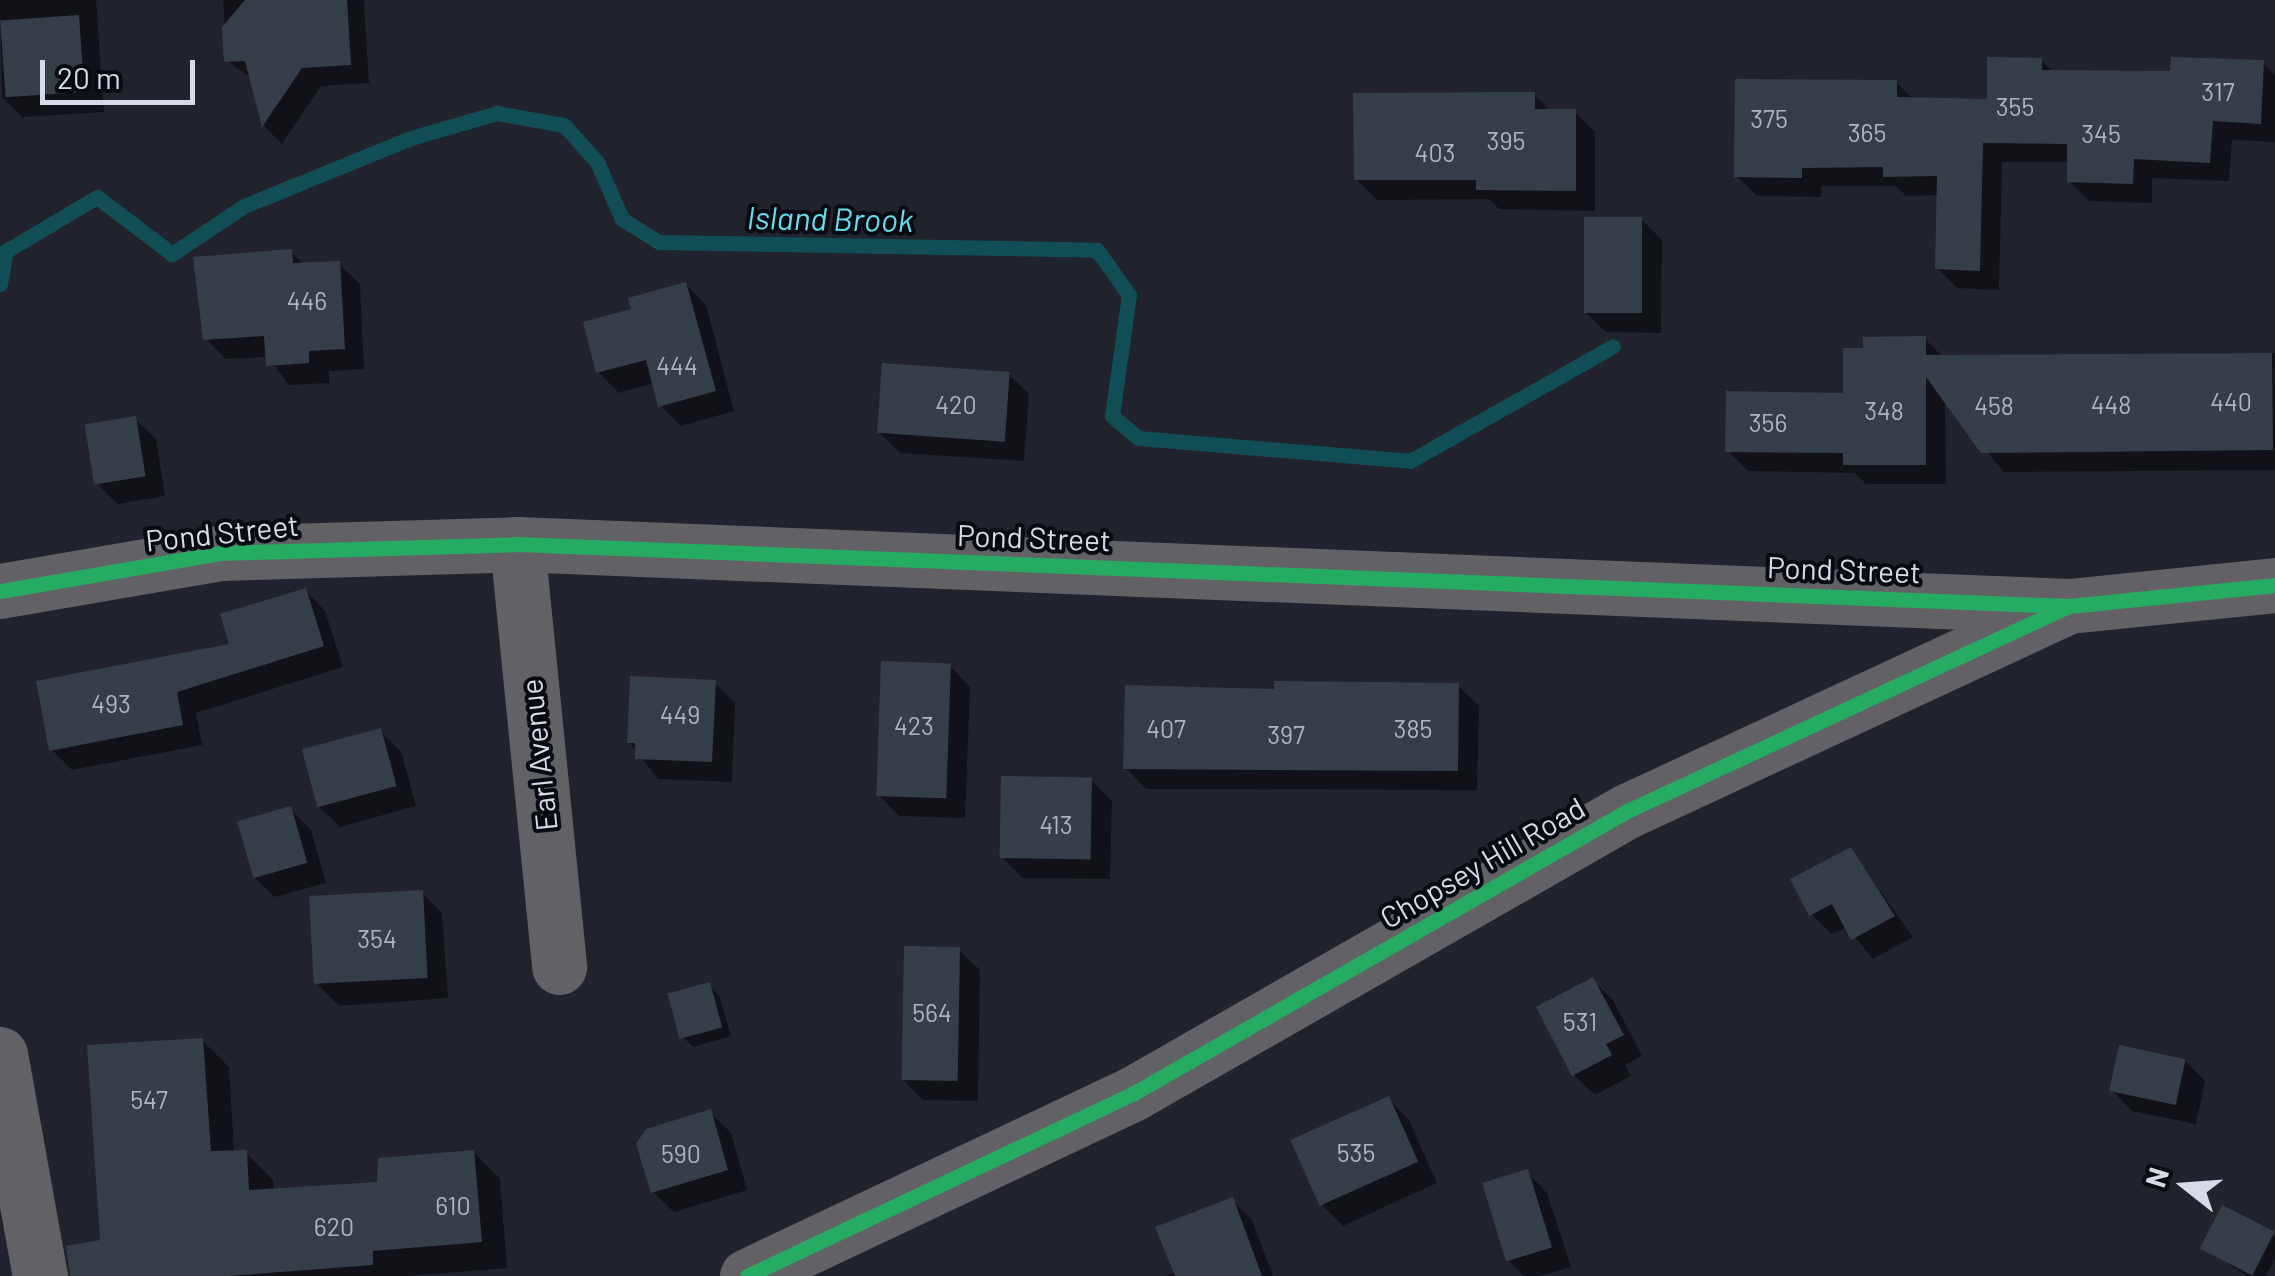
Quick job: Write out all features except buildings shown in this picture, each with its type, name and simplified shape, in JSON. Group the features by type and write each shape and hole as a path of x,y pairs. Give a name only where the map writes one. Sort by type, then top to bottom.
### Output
{"street":[{"name":"Pond Street","path":"0,591 220,553 517,544 2069,606"},
{"name":"Earl Avenue","path":"517,544 559,967"},
{"name":"Chopsey Hill Road","path":"747,1276 1134,1093 1627,811 2069,606 2275,585"},
{"path":"0,1054 40,1276"}],"waterway":[{"name":"Island Brook","path":"0,284 6,251 97,197 172,254 244,206 411,138 497,113 564,125 597,162 622,219 659,242 1097,250 1129,295 1112,416 1138,438 1410,461 1613,346"}],"cycle path":[{"path":"0,591 220,553 517,544 2069,606"},
{"path":"747,1276 1134,1093 1627,811 2069,606 2275,585"}]}
